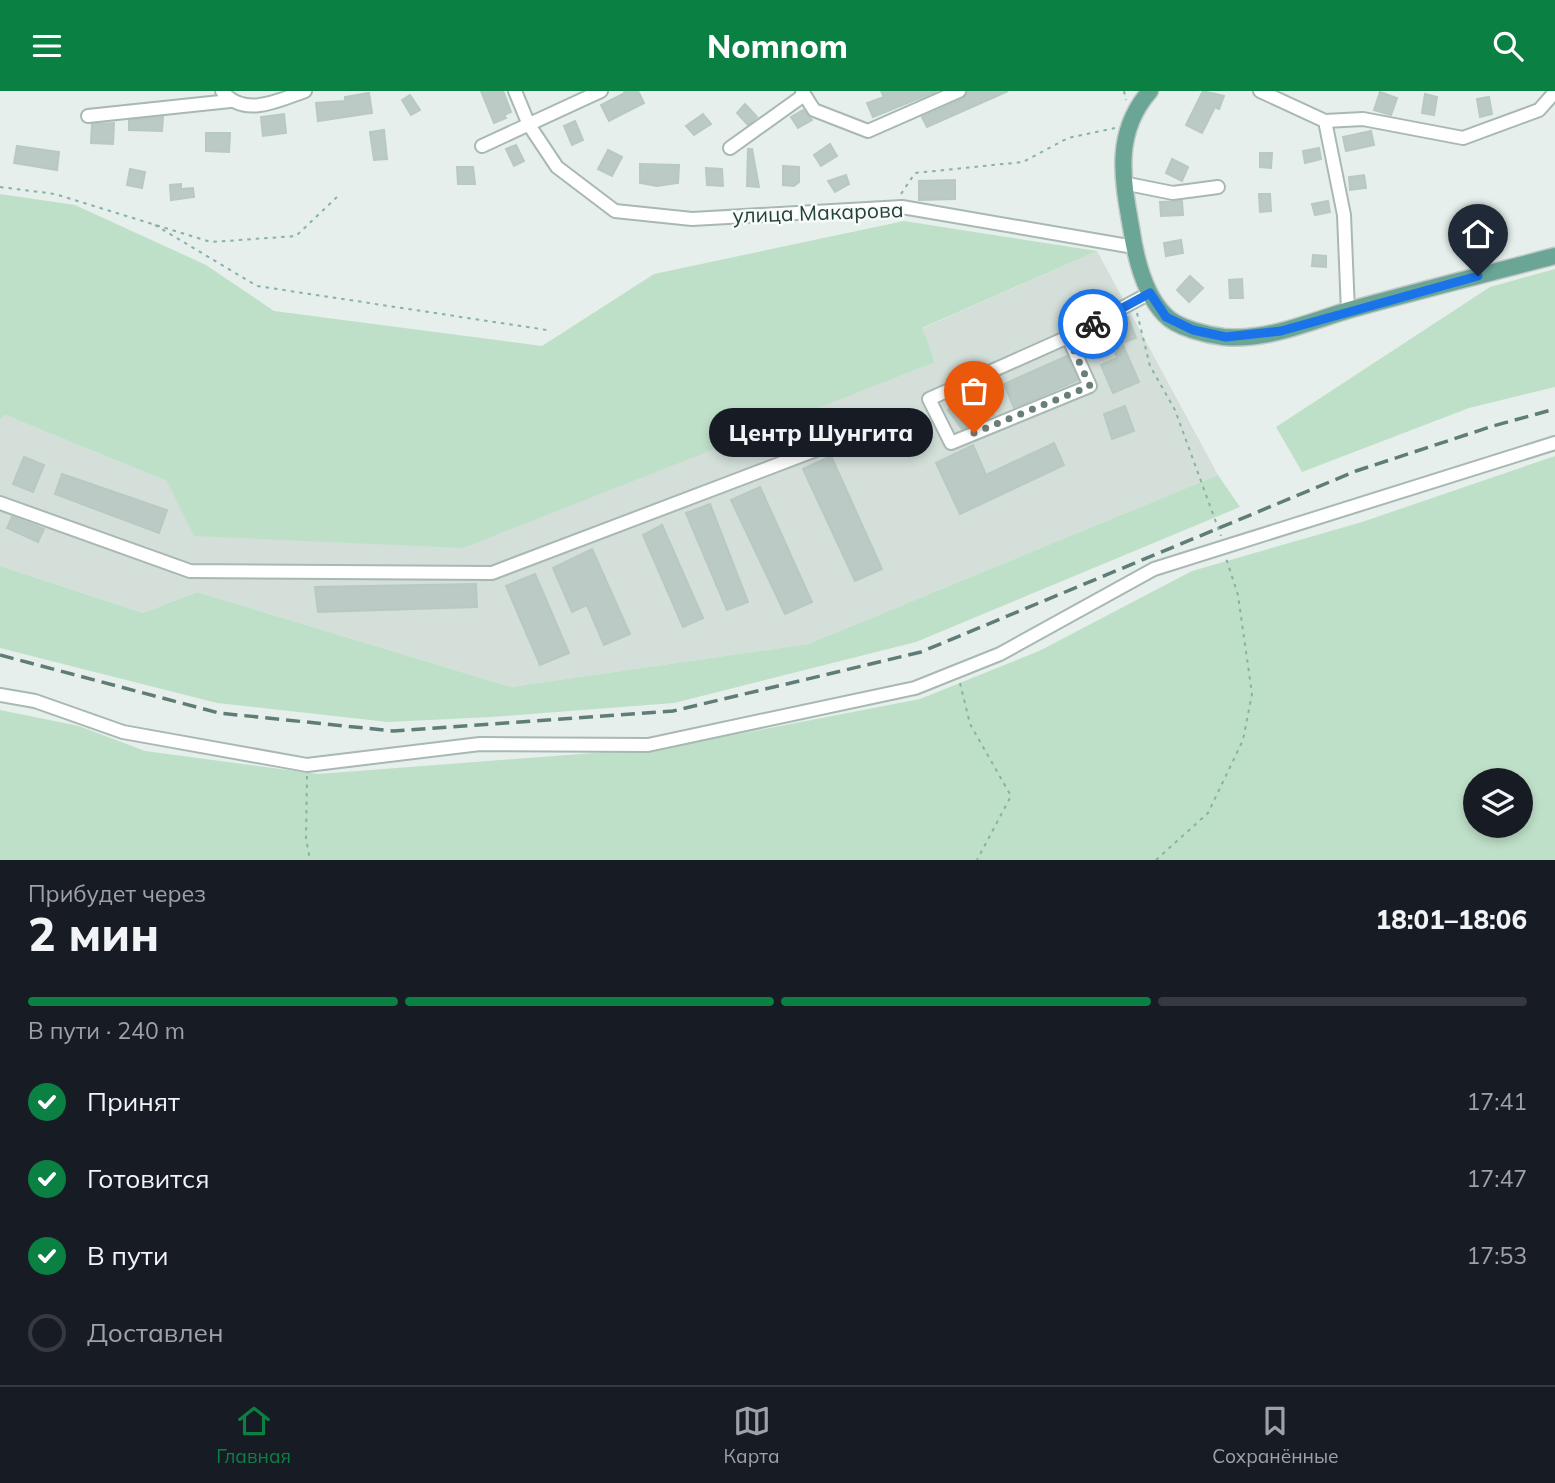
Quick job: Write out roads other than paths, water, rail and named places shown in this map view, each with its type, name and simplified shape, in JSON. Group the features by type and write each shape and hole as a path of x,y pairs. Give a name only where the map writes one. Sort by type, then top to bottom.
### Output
{"main road":[{"path":"1150,91 1134,109 1124,143 1123,183 1134,247 1150,293 1166,317 1193,330 1226,337 1281,331 1555,255"}],"street":[{"path":"88,116 226,96 251,107 305,91"},
{"name":"улица Макарова","path":"515,91 529,125 557,167 615,211 692,219 893,207 1134,247"},
{"path":"481,146 601,91"},
{"path":"730,148 803,93 814,110 868,131 959,91"},
{"path":"1260,91 1325,121 1363,119 1463,138 1539,110 1555,92"},
{"path":"1325,121 1344,215 1348,311"},
{"path":"1123,183 1172,193 1218,187"},
{"path":"1068,337 1090,386 951,443 929,399 1068,337 1150,293"},
{"path":"0,503 190,571 492,573 874,428"},
{"path":"0,695 35,701 124,732 307,765 480,744 648,745 915,688 1000,654 1154,569 1555,443"}],"railway":[{"path":"0,655 219,713 393,731 673,711 921,652 1356,471 1493,426 1555,409"}],"place":[{"name":"Центр Шунгита","path":"974,433"}]}
